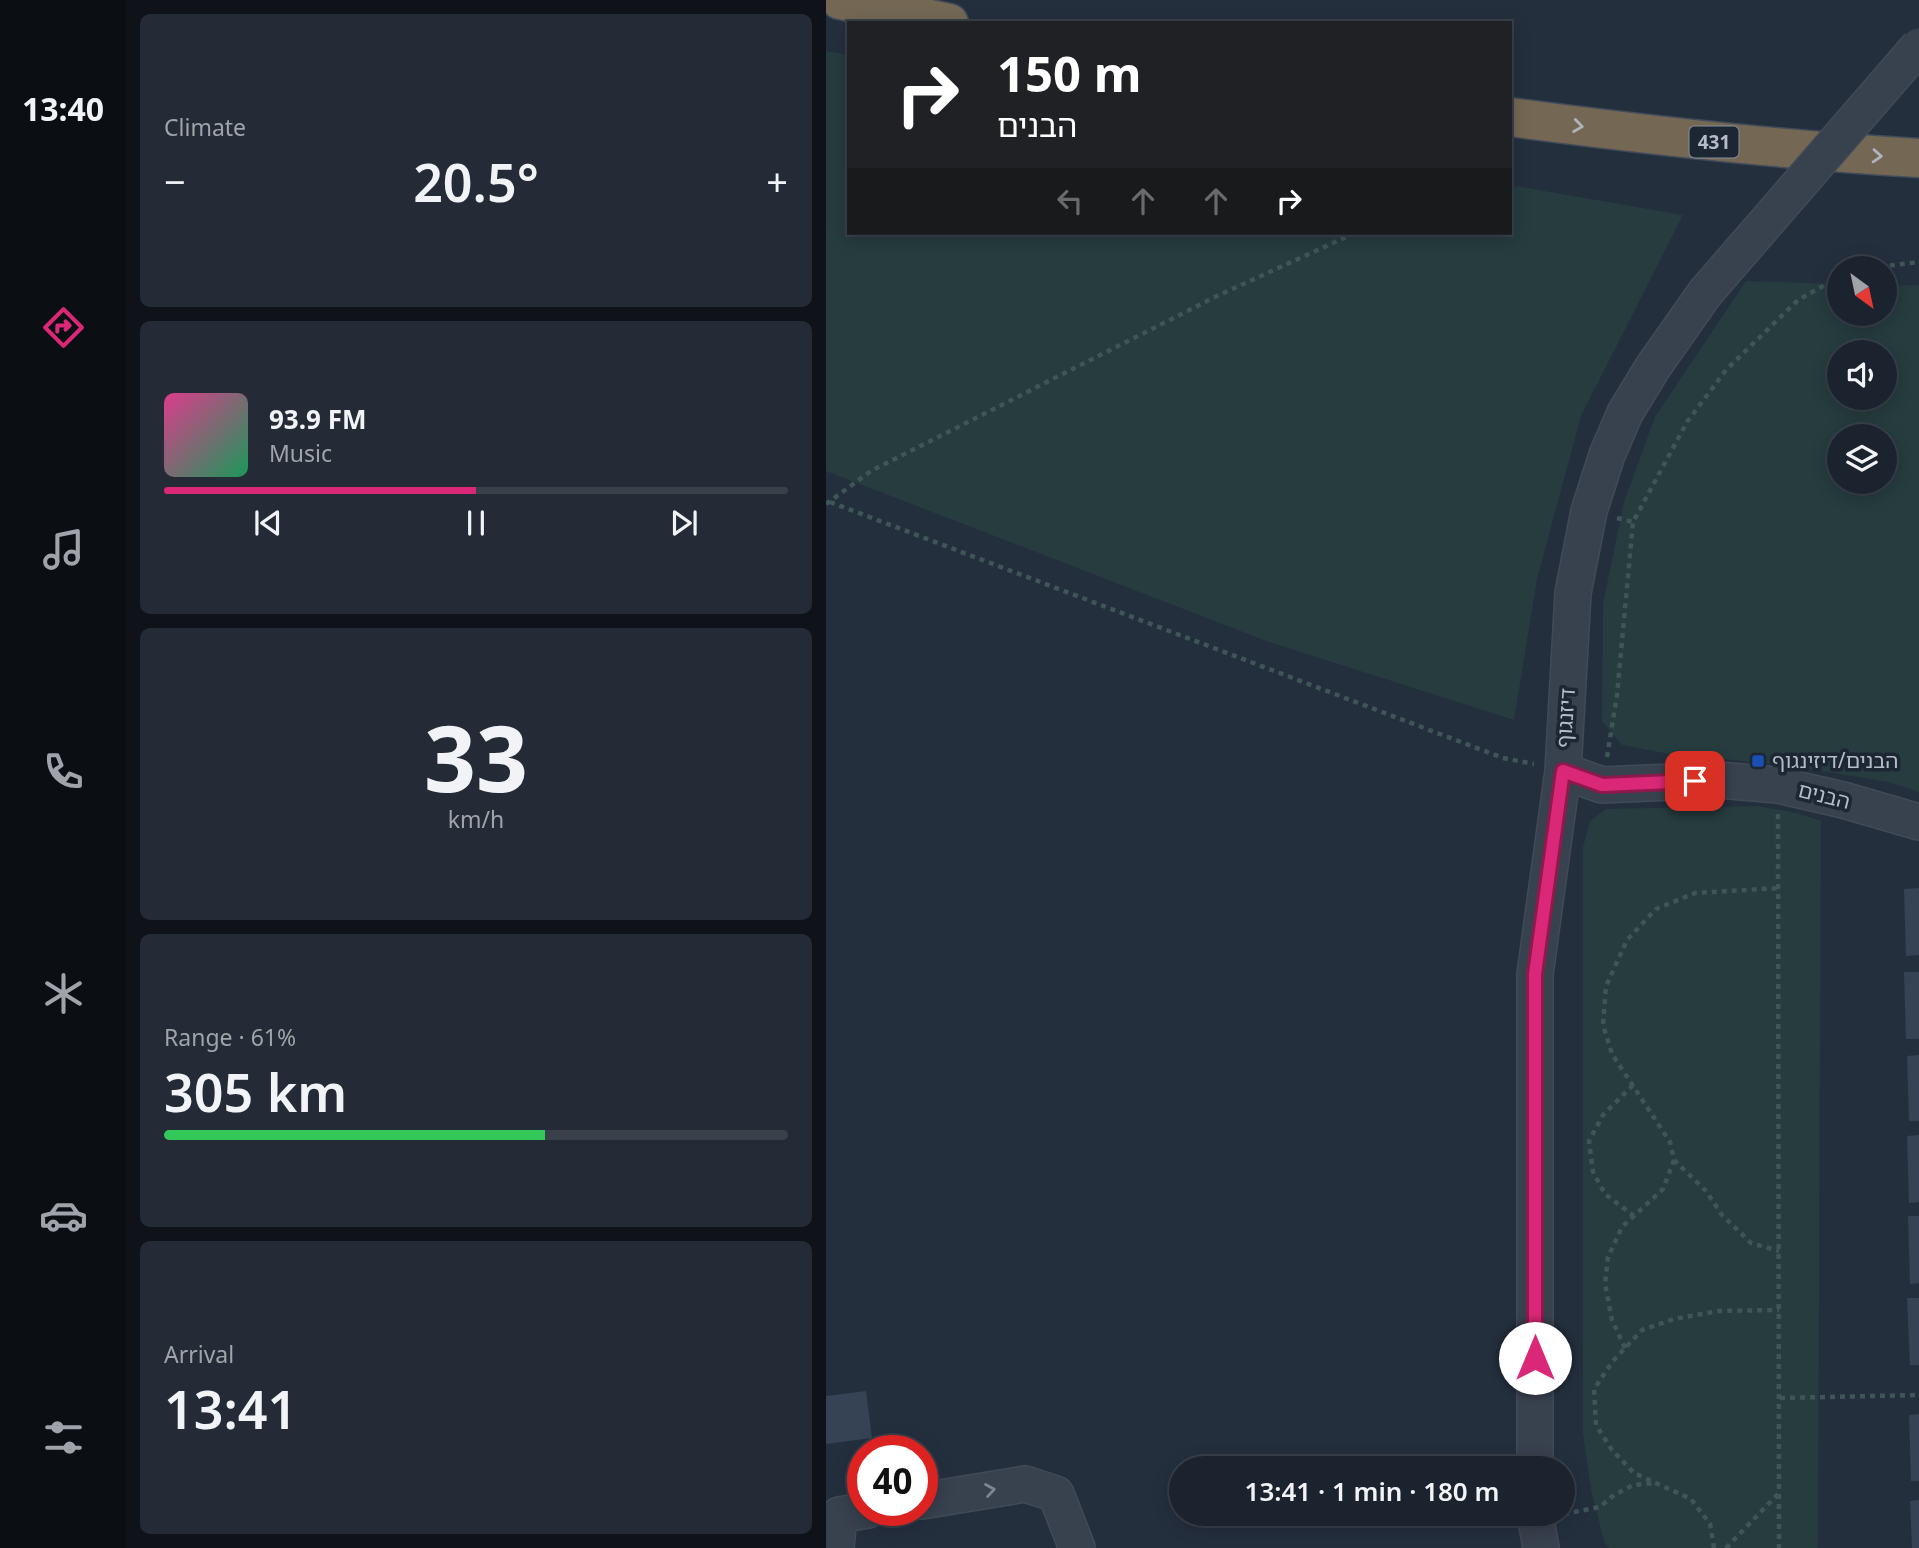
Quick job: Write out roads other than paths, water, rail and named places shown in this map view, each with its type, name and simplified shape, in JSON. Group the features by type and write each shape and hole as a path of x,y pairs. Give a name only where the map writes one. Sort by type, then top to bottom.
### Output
{"highway":[{"path":"840,0 939,21"},
{"name":"431","path":"1512,117 1811,152 1919,158"}],"street":[{"name":"דיזנגוף","path":"1535,1456 1535,974 1563,771 1573,593 1589,511 1607,455 1625,414 1653,367 1705,293 1919,46"},
{"name":"הבנים","path":"1563,771 1602,785 1718,780 1778,785 1919,822"},
{"path":"938,1499 1025,1485 1056,1494 1077,1548"},
{"path":"836,1548 839,1515 847,1514"}],"place":[{"name":"הבנים/דיזינגוף","path":"1758,761"}]}
